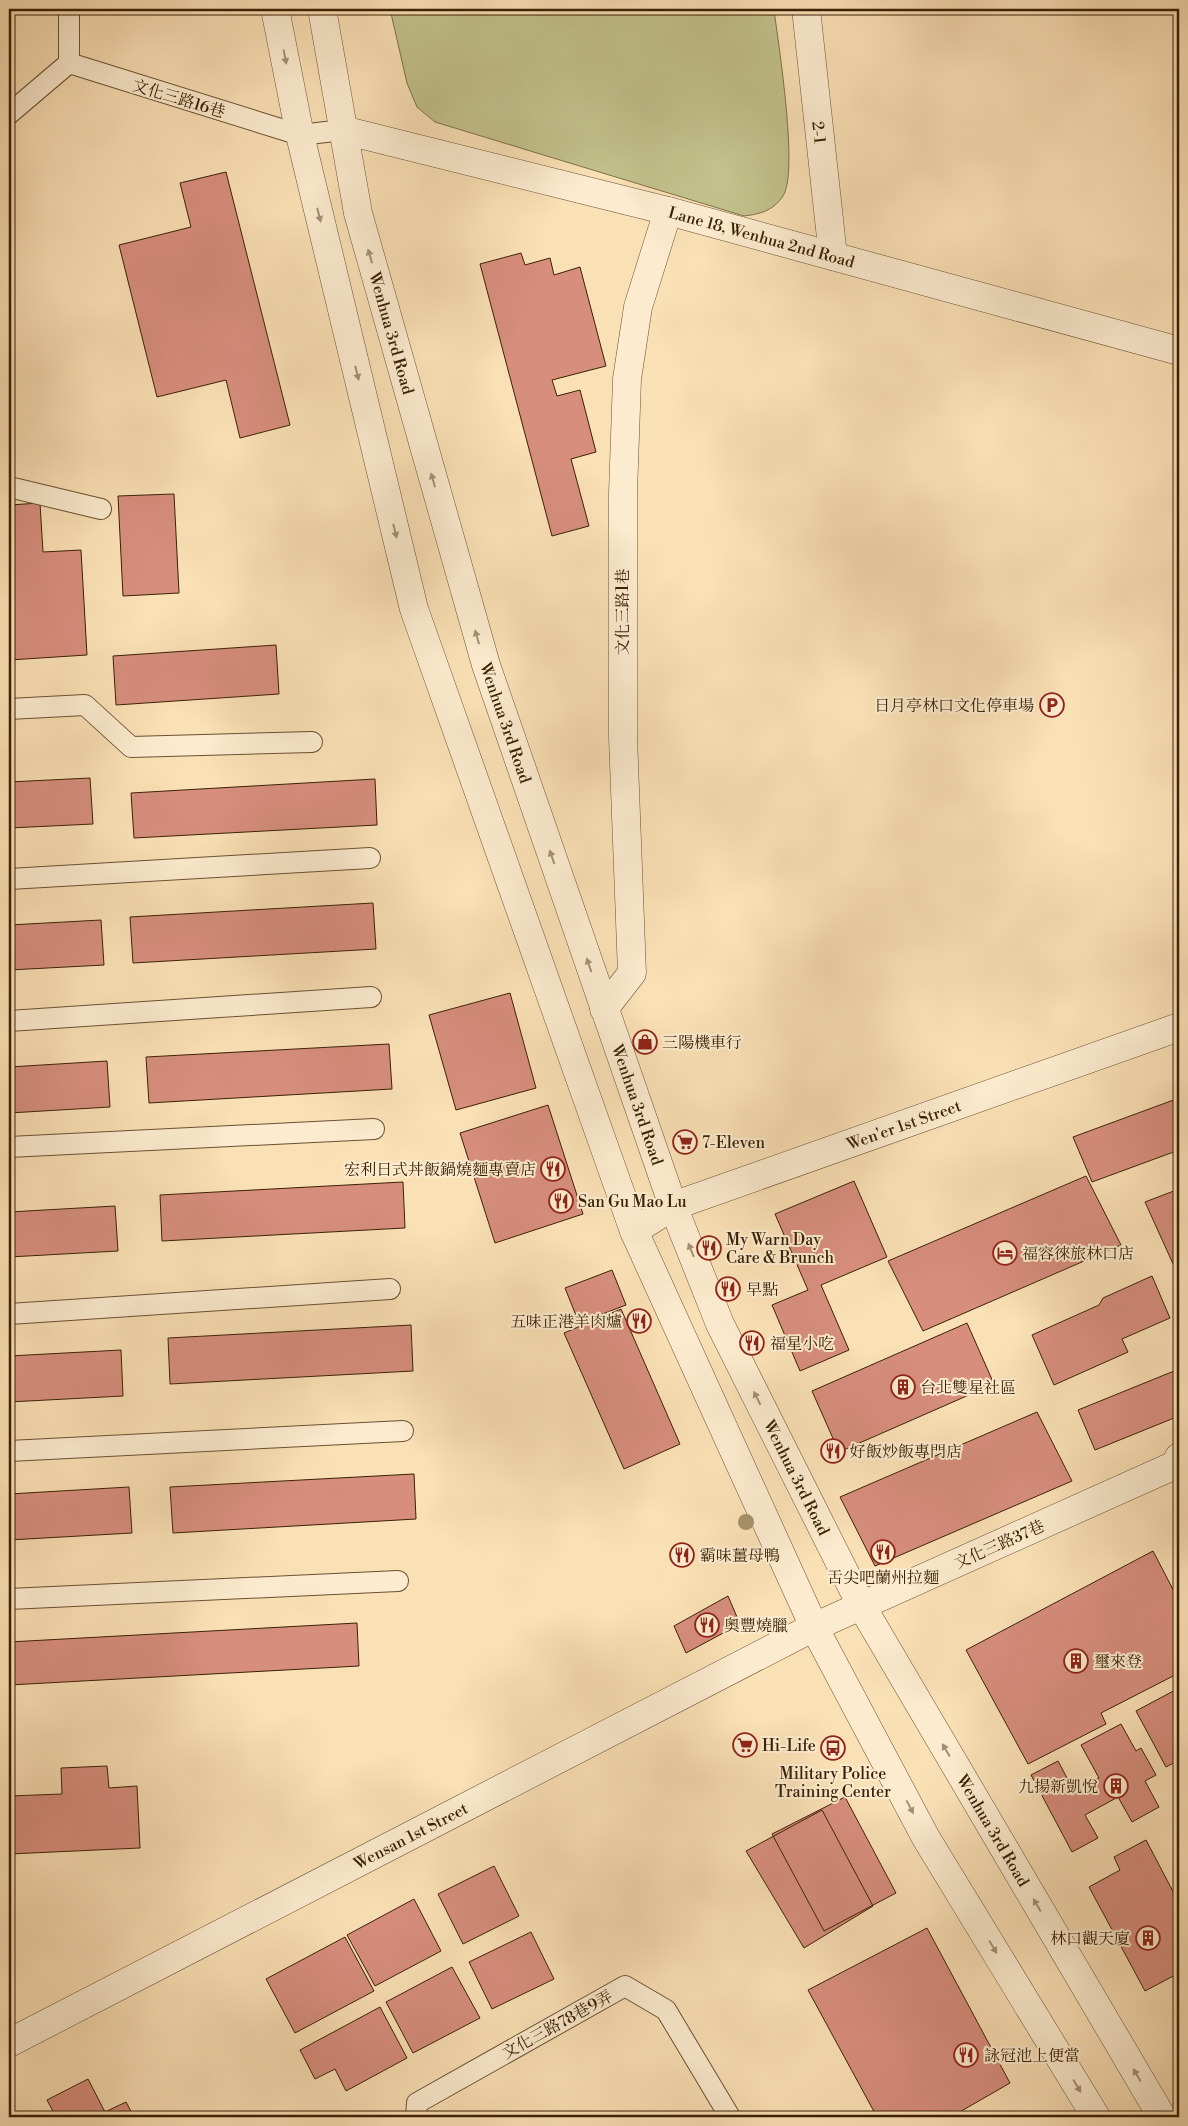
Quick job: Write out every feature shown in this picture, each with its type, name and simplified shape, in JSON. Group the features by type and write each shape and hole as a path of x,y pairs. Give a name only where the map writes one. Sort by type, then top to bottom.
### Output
{"street":[{"path":"275,9 300,135 414,609 634,1231 814,1627 926,1838 1096,2117"},
{"name":"Wenhua 3rd Road","path":"322,9 358,214 486,666 673,1206 720,1324 861,1605 1162,2117"},
{"name":"2-1","path":"806,9 833,256"},
{"name":"Lane 18, Wenhua 2nd Road","path":"343,130 668,211 1179,351"},
{"name":"文化三路1巷","path":"604,1009 632,973 622,736 622,493 627,379 638,307 668,211"},
{"name":"Wen'er 1st Street","path":"634,1231 673,1206 1179,1027"},
{"name":"文化三路37巷","path":"814,1627 1178,1465"},
{"name":"Wensan 1st Street","path":"9,2043 814,1627"}],"lane":[{"path":"12,106 69,63 69,9"},
{"name":"文化三路16巷","path":"69,63 300,135 343,130"},
{"path":"9,487 101,509"},
{"path":"9,710 85,705 131,747 312,742"},
{"path":"9,879 370,858"},
{"path":"9,1021 371,998"},
{"path":"9,1147 374,1128"},
{"path":"9,1314 390,1289"},
{"path":"9,1451 403,1431"},
{"path":"9,1599 398,1580"},
{"name":"文化三路78巷9弄","path":"417,2110 625,1986 666,2010 730,2117"}],"shaded area":[{"path":"390,9 774,9 788,135 789,161 787,182 783,196 766,211 744,216 435,122 417,107 407,83"}],"building":[{"path":"226,172 290,425 240,438 226,380 157,397 119,245 191,227 180,183"},
{"path":"521,253 525,265 550,258 554,275 580,267 606,366 552,380 557,396 580,390 596,452 571,459 589,526 552,536 480,264"},
{"path":"174,494 179,593 123,596 118,496"},
{"path":"40,503 43,552 81,550 87,655 9,660 9,505"},
{"path":"276,645 279,694 116,705 113,656"},
{"path":"90,778 93,824 9,828 9,782"},
{"path":"375,779 377,825 134,838 131,793"},
{"path":"373,903 376,949 133,963 130,917"},
{"path":"101,920 104,965 9,970 9,925"},
{"path":"510,993 536,1088 456,1110 429,1015"},
{"path":"389,1044 392,1089 149,1103 146,1057"},
{"path":"107,1061 110,1107 9,1113 9,1067"},
{"path":"1179,1098 1179,1150 1092,1182 1073,1137"},
{"path":"548,1105 583,1214 495,1243 460,1133"},
{"name":"福容徠旅林口店","path":"1086,1176 1121,1245 923,1331 888,1261"},
{"path":"854,1181 887,1257 821,1285 849,1350 800,1371 772,1305 808,1290 775,1214"},
{"path":"403,1182 405,1228 162,1241 160,1195"},
{"path":"1179,1189 1179,1277 1145,1202"},
{"path":"115,1206 118,1251 9,1257 9,1212"},
{"path":"612,1270 626,1305 579,1323 565,1288"},
{"path":"1152,1276 1170,1318 1122,1339 1128,1352 1054,1385 1032,1335 1099,1305 1103,1298"},
{"path":"621,1309 680,1444 624,1469 564,1333"},
{"name":"台北雙星社區","path":"967,1323 994,1384 839,1452 812,1391"},
{"path":"411,1325 413,1371 170,1384 168,1338"},
{"path":"121,1350 123,1396 9,1402 9,1356"},
{"path":"1179,1369 1179,1416 1095,1450 1078,1410"},
{"path":"1037,1412 1072,1481 875,1566 840,1497"},
{"path":"414,1474 416,1519 173,1533 170,1487"},
{"path":"129,1487 132,1533 9,1540 9,1494"},
{"name":"璽來登","path":"1153,1551 1179,1601 1179,1673 1101,1713 1106,1724 1028,1764 966,1650"},
{"name":"奧豐燒臘","path":"728,1596 740,1624 686,1653 674,1626"},
{"path":"357,1623 359,1666 9,1685 9,1642"},
{"path":"1179,1688 1179,1760 1166,1767 1136,1711"},
{"name":"九揚新凱悅","path":"1121,1724 1136,1751 1141,1748 1156,1775 1145,1781 1159,1807 1132,1822 1118,1797 1085,1815 1098,1838 1072,1852 1031,1775 1058,1761 1074,1791 1099,1778 1081,1745"},
{"path":"107,1766 109,1788 137,1786 140,1848 9,1854 9,1796 62,1794 61,1768"},
{"path":"845,1797 896,1893 824,1931 772,1834"},
{"path":"822,1810 873,1906 804,1948 746,1851"},
{"name":"林口觀天廈","path":"1146,1840 1179,1903 1179,1973 1145,1991 1089,1887 1120,1870 1114,1857"},
{"path":"494,1866 519,1916 463,1944 438,1894"},
{"path":"414,1899 441,1951 375,1986 347,1935"},
{"path":"927,1928 1010,2083 951,2117 877,2117 808,1990"},
{"path":"531,1932 554,1979 492,2009 469,1962"},
{"path":"345,1937 374,1991 295,2033 266,1979"},
{"path":"452,1967 480,2018 413,2053 386,2002"},
{"path":"380,2007 407,2058 346,2091 335,2069 315,2079 300,2050"},
{"path":"88,2079 105,2112 126,2102 134,2117 56,2117 47,2100"}],"place":[{"name":"日月亭林口文化停車場","path":"1052,705"},
{"name":"三陽機車行","path":"645,1042"},
{"name":"7-Eleven","path":"685,1142"},
{"name":"宏利日式丼飯鍋燒麵專賣店","path":"553,1169"},
{"name":"San Gu Mao Lu","path":"561,1201"},
{"name":"My Warn Day Care & Brunch","path":"709,1248"},
{"name":"福容徠旅林口店","path":"1005,1253"},
{"name":"早點","path":"728,1289"},
{"name":"五味正港羊肉爐","path":"639,1321"},
{"name":"福星小吃","path":"752,1343"},
{"name":"台北雙星社區","path":"903,1387"},
{"name":"好飯炒飯專門店","path":"833,1451"},
{"name":"舌尖吧蘭州拉麵","path":"883,1552"},
{"name":"霸味薑母鴨","path":"682,1555"},
{"name":"奧豐燒臘","path":"707,1625"},
{"name":"璽來登","path":"1076,1661"},
{"name":"Hi-Life","path":"745,1745"},
{"name":"Military Police Training Center","path":"833,1748"},
{"name":"九揚新凱悅","path":"1116,1786"},
{"name":"林口觀天廈","path":"1148,1938"},
{"name":"詠冠池上便當","path":"966,2055"}]}
